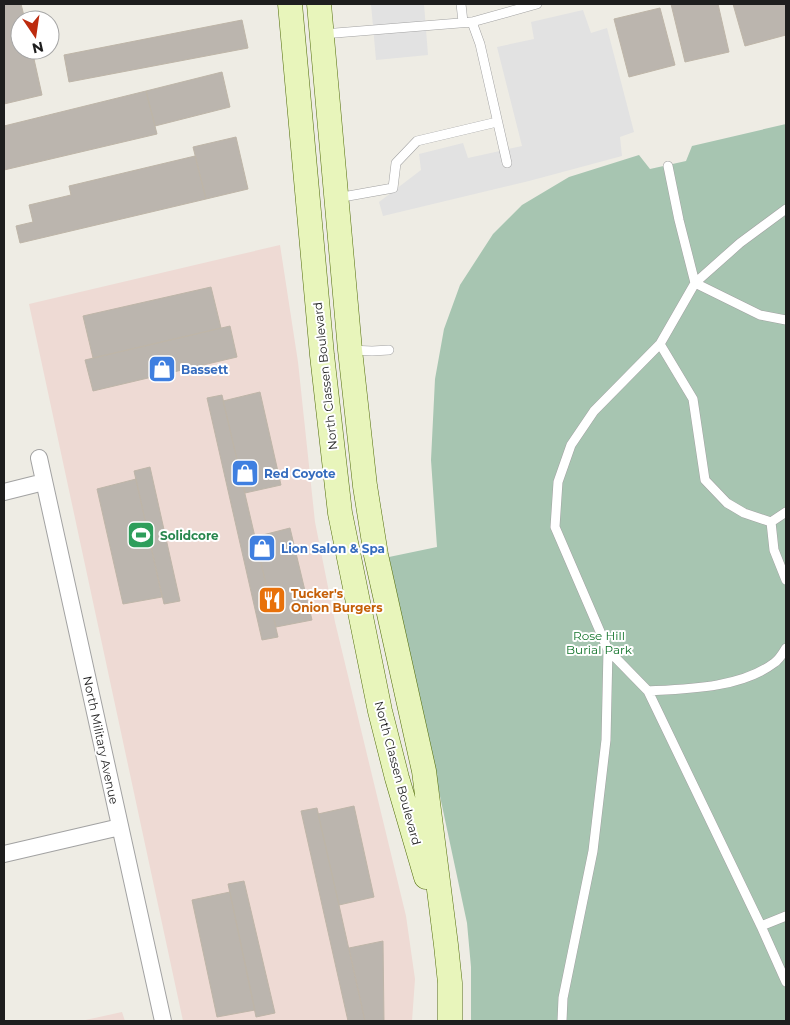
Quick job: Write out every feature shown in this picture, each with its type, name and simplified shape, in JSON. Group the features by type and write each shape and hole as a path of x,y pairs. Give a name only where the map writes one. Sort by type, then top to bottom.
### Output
{"main road":[{"name":"North Classen Boulevard","path":"290,4 322,355 340,513 363,632 397,778 446,945"},
{"name":"North Classen Boulevard","path":"319,4 350,350 366,495 380,574 424,771 450,983 450,1021"},
{"path":"293,37 322,34"},
{"path":"322,355 350,350"}],"street":[{"name":"North Military Avenue","path":"39,458 164,1021"},
{"path":"4,492 44,482"},
{"path":"4,854 120,827"}],"lane":[{"path":"461,4 480,44 507,162"},
{"path":"322,34 468,22 537,4"},
{"path":"336,198 393,188 396,163 417,141 497,122"},
{"path":"668,166 695,283 760,316 786,320"},
{"path":"786,208 740,243 695,283 660,344 594,411 571,445 558,482 555,527 608,650 648,691 786,982"},
{"path":"660,344 694,399 705,480 727,503 744,513 770,522"},
{"path":"350,350 372,352 389,350"},
{"path":"770,522 786,512"},
{"path":"770,522 774,550 786,580"},
{"path":"648,691 704,688 746,678 775,662 786,648"},
{"path":"562,1021 563,998 593,851 606,740 608,650"},
{"path":"761,926 786,916"}],"shaded area":[{"path":"371,4 424,4 428,55 376,60"},
{"path":"583,10 591,33 607,28 634,132 620,137 622,156 529,181 383,216 379,202 421,170 419,154 463,143 468,158 522,146 497,47 534,39 531,22"},
{"path":"280,245 298,362 315,522 335,622 406,916 415,979 412,1021 183,1021 29,304"},
{"path":"122,1012 125,1021 81,1021"}],"green space":[{"name":"Rose Hill Burial Park","path":"786,124 786,1021 471,1021 471,967 467,923 389,557 437,547 431,460 435,379 444,329 460,285 493,234 522,205 569,177 639,155 650,169 686,161 692,146"}],"building":[{"path":"4,4 21,4 22,10 10,10 10,60 34,60 42,95 4,104"},
{"path":"671,4 718,4 729,52 685,62"},
{"path":"733,4 786,4 786,35 745,46"},
{"path":"660,8 675,65 629,77 614,19"},
{"path":"242,20 248,48 69,82 64,55"},
{"path":"222,72 230,107 155,126 146,91"},
{"path":"146,91 157,134 4,170 4,126"},
{"path":"236,137 248,189 206,199 193,147"},
{"path":"195,156 206,199 20,243 16,226 33,222 29,205 71,195 69,186"},
{"path":"211,287 221,328 93,358 83,316"},
{"path":"230,326 237,357 93,391 85,360"},
{"path":"260,392 281,485 245,493 223,401"},
{"path":"222,395 278,637 262,640 207,398"},
{"path":"150,467 180,601 164,604 134,471"},
{"path":"136,479 162,597 123,604 97,489"},
{"path":"290,528 312,620 276,627 255,537"},
{"path":"354,806 374,897 339,905 318,814"},
{"path":"317,808 365,1021 348,1021 301,811"},
{"path":"244,881 275,1013 256,1017 228,884"},
{"path":"230,892 255,1010 217,1017 192,900"},
{"path":"383,941 384,1021 365,1021 349,948"}],"place":[{"name":"Bassett","path":"162,369"},
{"name":"Red Coyote","path":"245,473"},
{"name":"Solidcore","path":"141,535"},
{"name":"Lion Salon & Spa","path":"262,548"},
{"name":"Tucker's Onion Burgers","path":"272,600"}]}
